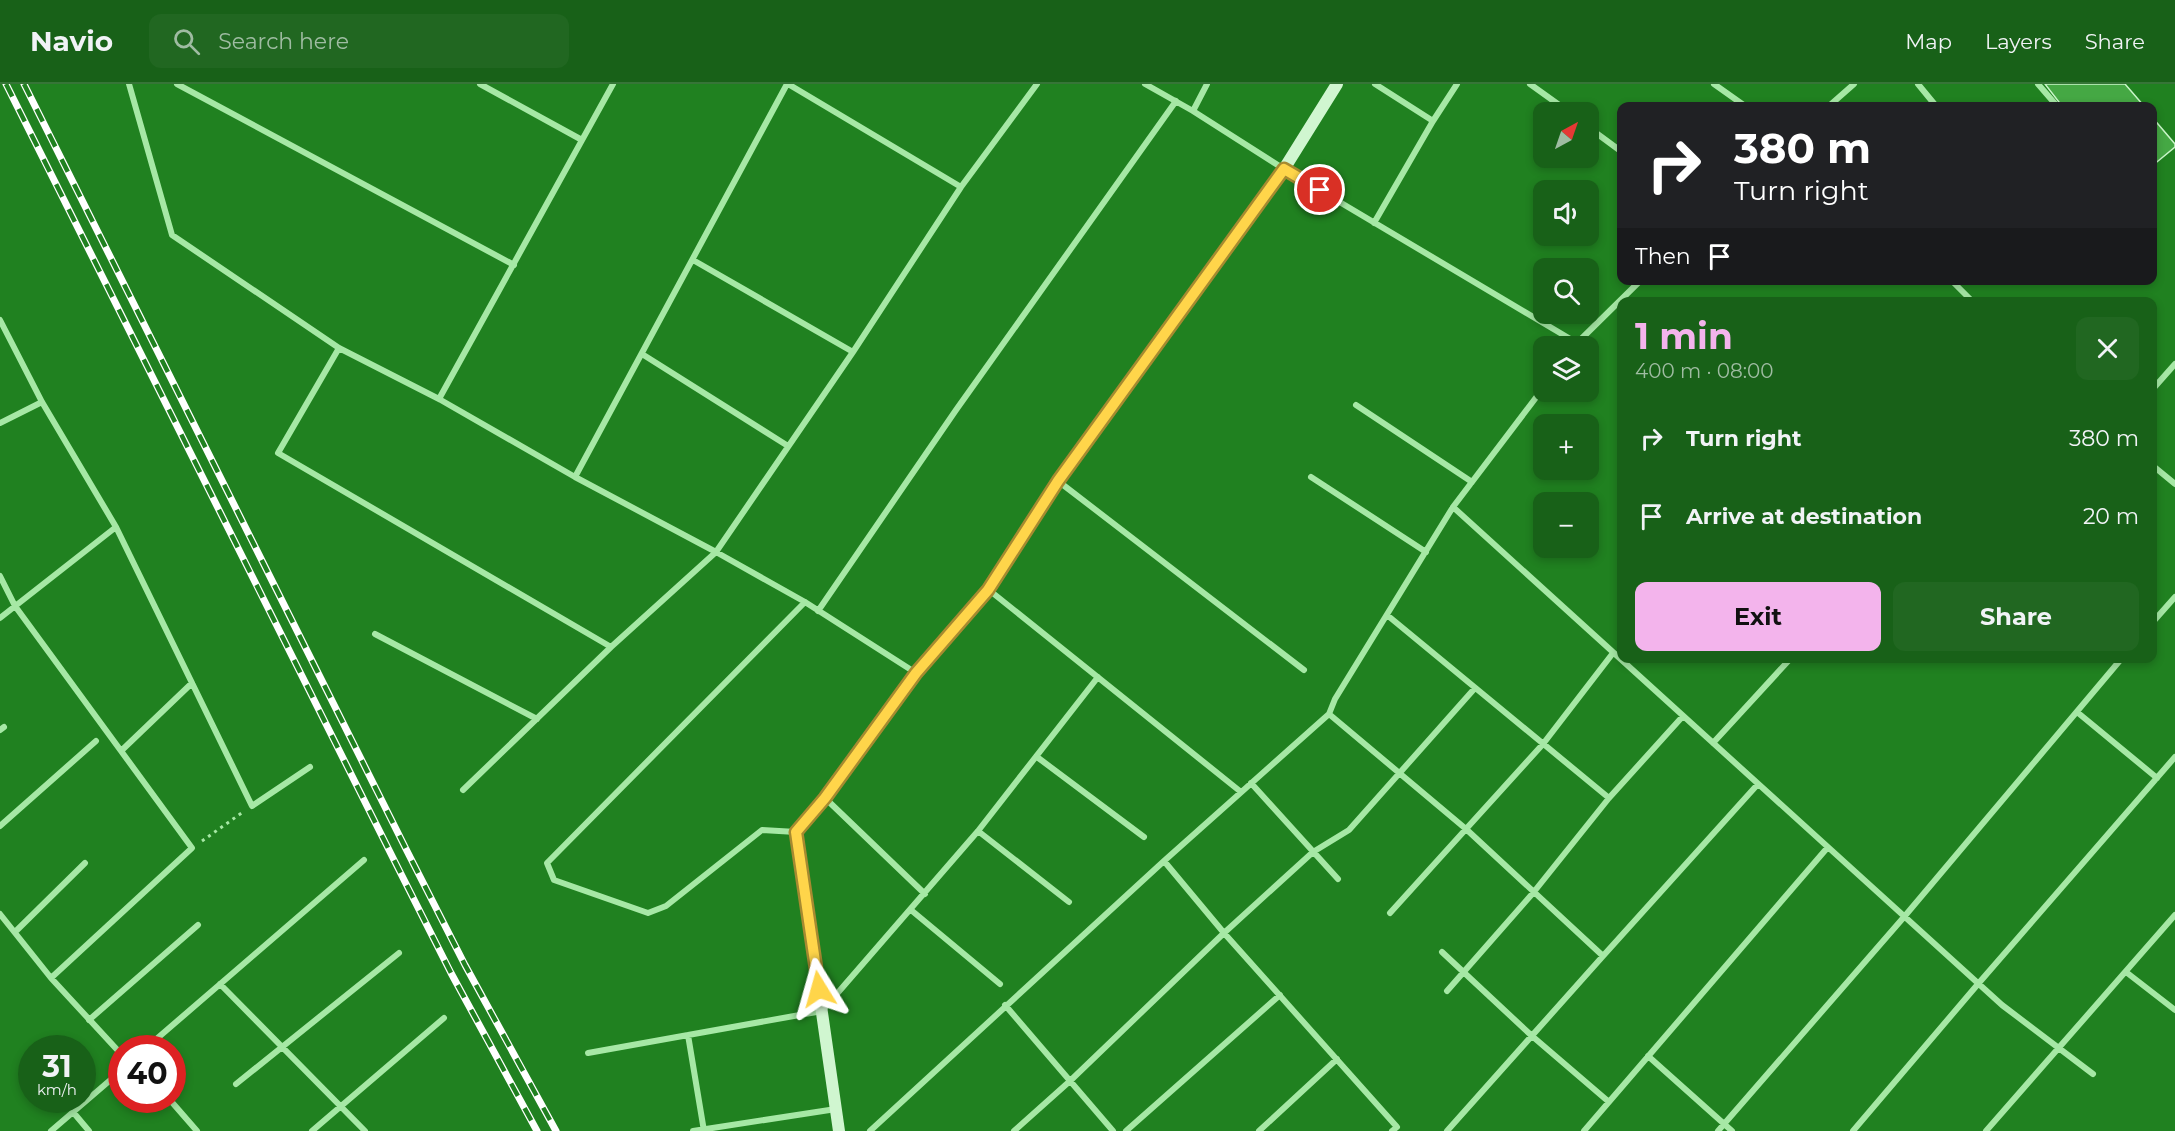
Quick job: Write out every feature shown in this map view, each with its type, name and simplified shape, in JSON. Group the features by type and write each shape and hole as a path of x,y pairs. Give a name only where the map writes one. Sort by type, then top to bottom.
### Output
{"street":[{"path":"129,84 172,235 339,348 439,399 575,477 805,602 916,673"},
{"path":"177,84 514,265"},
{"path":"480,84 582,140"},
{"path":"439,399 613,84"},
{"path":"575,477 788,84 961,187"},
{"path":"463,790 611,647 716,552 853,352 961,187 1037,84"},
{"path":"1145,84 1561,336"},
{"path":"1193,111 1207,84"},
{"path":"838,1131 837,1108 796,832 825,798 916,673 988,590 1058,481 1284,169 1337,84"},
{"path":"1376,84 1432,121"},
{"path":"1374,223 1432,121 1457,84"},
{"path":"1530,84 1555,102"},
{"path":"1714,84 1739,102"},
{"path":"1834,102 1854,84"},
{"path":"1918,84 1933,102"},
{"path":"2038,84 2054,102"},
{"path":"818,611 956,410 1176,101"},
{"path":"1599,135 1617,148"},
{"path":"693,260 853,352"},
{"path":"1624,297 1636,285"},
{"path":"1956,285 1968,297"},
{"path":"1585,336 1617,304"},
{"path":"0,320 42,402 116,527 252,806 310,767"},
{"path":"339,348 278,453 611,647"},
{"path":"642,354 788,446"},
{"path":"2157,384 2175,364"},
{"path":"0,423 42,402"},
{"path":"870,1131 1005,1005 1329,714 1335,699 1453,507 1533,402"},
{"path":"1356,405 1472,482"},
{"path":"2157,469 2175,484"},
{"path":"1311,477 1426,552"},
{"path":"1058,481 1304,670"},
{"path":"1453,507 1617,657"},
{"path":"0,618 116,527"},
{"path":"0,576 15,606 192,848 51,978"},
{"path":"988,590 1241,792"},
{"path":"2157,617 2175,597"},
{"path":"796,832 762,830 666,906 648,913 554,880 547,863 805,602"},
{"path":"1387,615 1609,798"},
{"path":"375,634 537,719"},
{"path":"1390,913 1543,744 1613,653"},
{"path":"1624,663 1978,984 2093,1074"},
{"path":"1713,743 1786,663"},
{"path":"1718,1131 1904,917 2118,663"},
{"path":"588,1053 822,1011 978,831 1098,677"},
{"path":"121,752 192,683"},
{"path":"1014,1131 1313,852 1349,830 1475,688"},
{"path":"2077,712 2157,778"},
{"path":"1329,714 1466,829 1603,956"},
{"path":"1447,992 1533,893 1609,798 1683,716"},
{"path":"0,826 96,741"},
{"path":"1037,757 1144,837"},
{"path":"1853,1131 2175,757"},
{"path":"1251,783 1338,879"},
{"path":"1448,1131 1758,784"},
{"path":"825,798 925,894"},
{"path":"978,831 1069,902"},
{"path":"1584,1131 1828,847"},
{"path":"161,1035 364,860"},
{"path":"1164,861 1224,933 1397,1127 1392,1131"},
{"path":"15,932 85,863"},
{"path":"911,910 1000,984"},
{"path":"0,914 51,978 108,1040"},
{"path":"1986,1131 2175,915"},
{"path":"89,1020 198,925"},
{"path":"236,1084 399,952"},
{"path":"1442,952 1532,1036 1609,1102"},
{"path":"2126,972 2175,1010"},
{"path":"220,984 365,1131"},
{"path":"1126,1131 1280,995"},
{"path":"1005,1005 1113,1131"},
{"path":"312,1131 444,1018"},
{"path":"688,1035 704,1130"},
{"path":"1648,1056 1732,1131"},
{"path":"1259,1131 1337,1059"},
{"path":"96,1092 108,1082"},
{"path":"693,1131 837,1108"},
{"path":"51,1131 72,1113"},
{"path":"74,1113 89,1131"},
{"path":"181,1113 197,1131"}],"path":[{"path":"192,848 252,806"}],"building":[{"path":"2045,84 2125,84 2141,102 2059,102"},
{"path":"2157,123 2175,144 2175,147 2157,162"}],"railway":[{"path":"6,84 451,973 537,1131"},
{"path":"24,84 407,851 465,965 556,1131"}],"route":[{"path":"819,989 796,832 825,798 916,673 988,590 1058,481 1284,169 1320,190"}]}
